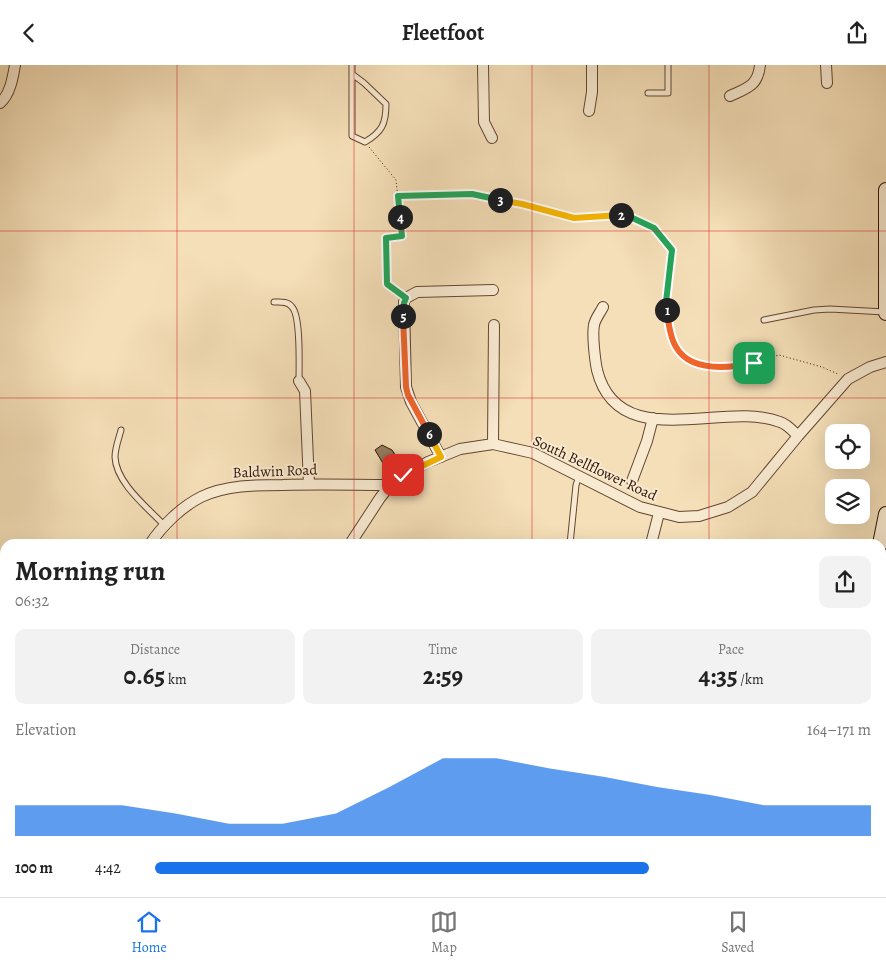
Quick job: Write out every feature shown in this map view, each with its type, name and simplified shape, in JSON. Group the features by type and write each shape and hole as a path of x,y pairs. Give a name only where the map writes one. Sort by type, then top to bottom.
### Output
{"street":[{"path":"0,103 13,78 15,65"},
{"path":"483,65 484,122 492,138"},
{"path":"589,111 592,93 592,65"},
{"path":"730,97 754,83 759,77 760,65"},
{"path":"826,65 828,83"},
{"path":"886,190 886,312"},
{"path":"441,457 406,387 404,303 406,298 417,292 493,291"},
{"path":"603,307 594,324 595,360 600,383 612,400 635,416 662,419 760,417 782,422 798,436"},
{"path":"493,444 494,325"},
{"name":"South Bellflower Road","path":"390,485 403,475 460,449 493,444 533,453 640,507 679,517 699,516 728,507 752,492 848,379 870,367 886,362"},
{"path":"299,381 305,391 308,484"},
{"path":"632,481 647,441 653,418"},
{"name":"Baldwin Road","path":"154,539 165,526 189,505 215,491 253,485 390,485"},
{"path":"353,539 390,485"},
{"path":"652,539 659,513"},
{"path":"881,539 886,514"}],"lane":[{"path":"352,65 352,74 352,136 365,142 377,135 386,119 386,104 352,74"},
{"path":"648,93 668,93 668,65"},
{"path":"274,302 284,302 292,306 296,313 299,381"},
{"path":"764,320 806,311 830,309 886,312"},
{"path":"121,430 116,457 119,475 165,526"},
{"path":"571,539 576,485 579,476"}],"path":[{"path":"365,142 396,181 402,236 386,238 387,284 406,298"},
{"path":"398,196 472,194 522,204 574,218 626,215 654,228 672,250 666,302 669,325 676,347 687,358 706,366 730,368 779,355 822,367 848,379"}],"building":[{"path":"382,445 392,450 400,464 387,470 375,450"}],"route":[{"path":"403,475 441,457 408,395 406,387 403,309 406,298 387,284 386,238 402,236 398,196 472,194 522,204 574,218 626,215 654,228 672,250 666,302 669,325 676,347 687,358 706,366 730,368 754,363"}]}
